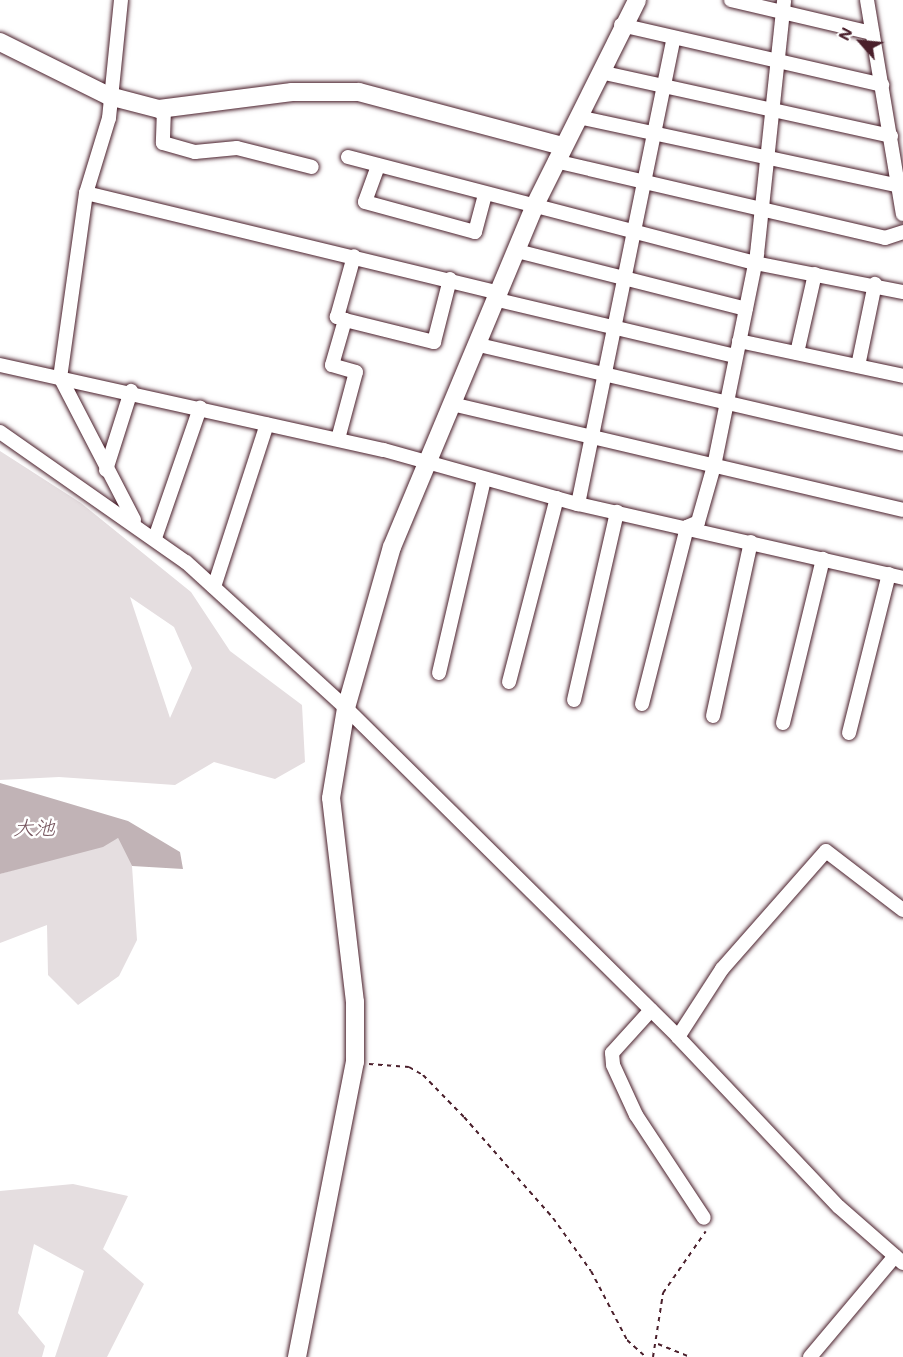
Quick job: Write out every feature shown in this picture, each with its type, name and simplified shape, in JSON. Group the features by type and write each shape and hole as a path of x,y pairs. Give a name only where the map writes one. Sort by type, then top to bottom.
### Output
{"street":[{"path":"121,0 109,96 109,118 86,193 60,377 106,470 137,524"},
{"path":"730,0 784,6 872,33"},
{"path":"867,0 903,214"},
{"path":"297,1357 355,1062 355,1002 331,798 346,708 392,547 456,405 534,207 634,1"},
{"path":"687,527 698,522 714,466 755,263 784,6"},
{"path":"621,25 882,85"},
{"path":"578,504 674,38"},
{"path":"1,45 109,96 164,109 292,92 359,92 559,154 762,209 885,238 903,232"},
{"path":"600,72 772,112 891,136"},
{"path":"164,109 163,143 195,152 237,148 312,167"},
{"path":"578,117 766,160 899,186"},
{"path":"348,158 755,263 874,284 903,292"},
{"path":"378,166 364,202 475,232 485,195"},
{"path":"86,193 450,279 499,297 615,328 735,356"},
{"path":"518,251 746,309"},
{"path":"354,256 338,317 434,342 450,279"},
{"path":"797,353 815,274"},
{"path":"858,366 874,284"},
{"path":"338,440 356,372 332,365 345,320"},
{"path":"739,341 903,376"},
{"path":"479,345 605,376 726,400 903,444"},
{"path":"0,365 131,390 338,440 578,504 896,576 849,733"},
{"path":"106,470 131,390"},
{"path":"456,405 592,439 903,510"},
{"path":"154,538 200,408"},
{"path":"214,587 267,424"},
{"path":"0,432 137,524 214,587 346,708 678,1037 838,1207 899,1260 810,1357"},
{"path":"439,673 484,480"},
{"path":"509,682 557,498"},
{"path":"574,700 617,512"},
{"path":"642,704 687,527"},
{"path":"713,716 751,542"},
{"path":"783,723 823,559"},
{"path":"678,1037 722,969 826,851 903,910"},
{"path":"651,1010 612,1053 613,1065 636,1115 709,1222"}],"path":[{"path":"355,1062 409,1067 423,1075 553,1218 591,1271 627,1340 646,1357"},
{"path":"653,1357 658,1344 663,1293 709,1222"},
{"path":"658,1344 691,1357"}],"shaded area":[{"path":"0,451 81,503 191,592 230,651 302,705 305,762 275,779 214,762 175,785 59,777 0,780","holes":["130,597 174,627 192,668 170,718"]},
{"path":"118,838 132,866 137,940 119,976 78,1005 48,975 47,925 0,943 0,874"},
{"path":"73,1184 128,1196 103,1249 144,1284 107,1357 55,1357 84,1271 34,1244 18,1313 45,1346 42,1357 0,1357 0,1191"}],"water":[{"name":"大池","path":"0,783 128,821 180,852 183,869 132,866 118,838 103,847 0,874"}]}
